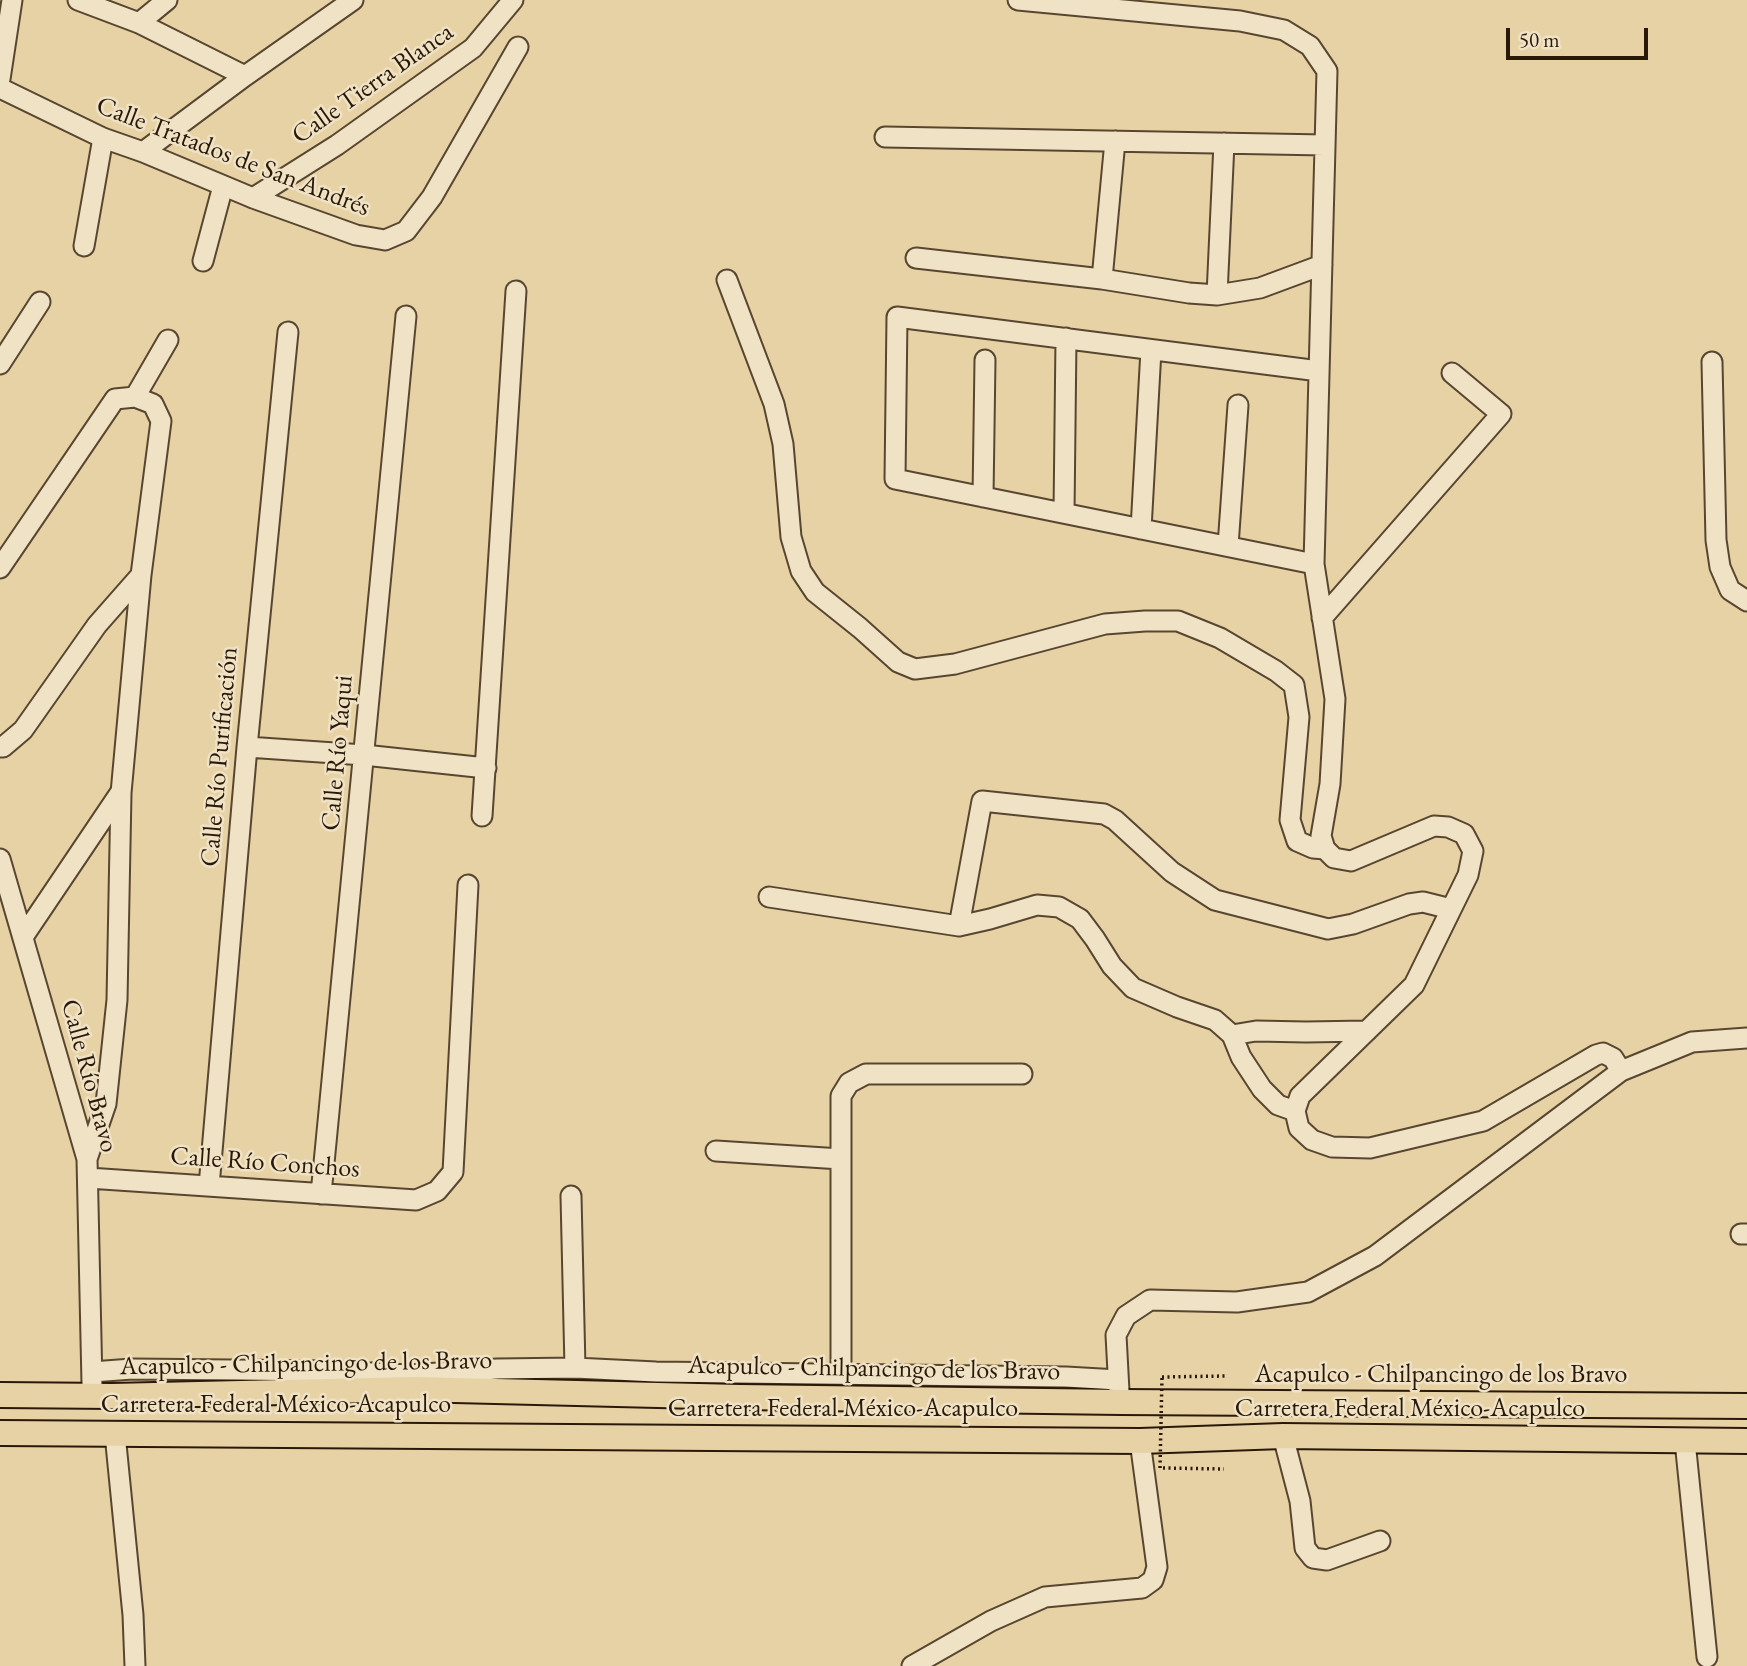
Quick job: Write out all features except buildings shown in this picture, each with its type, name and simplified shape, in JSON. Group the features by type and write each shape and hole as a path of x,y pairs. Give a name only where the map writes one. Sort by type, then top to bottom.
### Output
{"main road":[{"name":"Acapulco - Chilpancingo de los Bravo","path":"0,1395 92,1384 739,1397 1119,1391 1747,1406"},
{"name":"Carretera Federal México-Acapulco","path":"0,1433 1140,1441 1283,1436 1747,1441"}],"street":[{"path":"0,79 12,0"},
{"path":"78,0 139,23 246,76"},
{"path":"139,23 167,0"},
{"path":"143,152 353,0"},
{"name":"Calle Tierra Blanca","path":"253,198 337,145 472,48 513,0"},
{"path":"1018,0 1240,21 1284,30 1310,47 1327,71 1314,564 1335,699 1330,784 1321,836 1325,849 1334,859 1351,861 1434,826 1448,827 1464,834 1473,850 1468,875 1414,985 1300,1096 1295,1111 1298,1128 1312,1140 1332,1147 1370,1148 1483,1121 1595,1055 1604,1053 1613,1058 1621,1071"},
{"name":"Calle Tratados de San Andrés","path":"0,88 103,138 253,198 356,235 385,240 406,231 432,197 518,47"},
{"path":"885,137 1325,145"},
{"path":"84,246 103,138"},
{"path":"1102,279 1115,141"},
{"path":"1217,295 1224,143"},
{"path":"203,261 223,186"},
{"path":"916,258 1217,295 1260,288 1322,265"},
{"path":"727,280 774,404 783,444 791,537 801,571 815,592 898,662 915,669 955,664 1105,624 1178,621 1220,638 1276,671 1294,685 1299,717 1290,821 1297,841 1313,849 1325,849"},
{"path":"482,816 516,291"},
{"path":"0,364 40,302"},
{"name":"Calle Río Yaqui","path":"321,1194 406,316"},
{"path":"1314,564 895,479 897,317 1319,371"},
{"name":"Calle Río Purificación","path":"209,1186 247,747 288,332"},
{"path":"1064,513 1066,338"},
{"path":"135,397 168,340"},
{"path":"1141,529 1151,350"},
{"path":"983,497 985,360"},
{"path":"1712,362 1716,540 1720,567 1730,590 1747,601"},
{"path":"1322,618 1501,414 1452,373"},
{"path":"0,568 115,399 135,397 153,404 161,421 141,575 121,793 117,1000 106,1104 88,1168"},
{"path":"1228,546 1238,405"},
{"path":"0,747 23,730 97,625 141,575"},
{"path":"247,747 364,755 486,768"},
{"path":"23,937 121,793"},
{"path":"959,926 982,802 1104,814 1115,820 1171,872 1215,900 1317,927 1328,929 1423,902 1451,909"},
{"name":"Calle Río Bravo","path":"0,859 88,1168 92,1384"},
{"name":"Calle Río Conchos","path":"88,1168 209,1186 321,1194 416,1200 437,1191 453,1172 468,885"},
{"path":"769,897 959,926 1037,905 1059,907 1080,919 1112,966 1133,988 1215,1020 1232,1035 1241,1057 1262,1089 1278,1105 1295,1111"},
{"path":"1232,1035 1256,1031 1367,1031"},
{"path":"92,1384 132,1369 335,1371 409,1375 497,1369 575,1368 656,1372 1066,1377 1119,1391 1116,1335 1126,1316 1150,1300 1237,1302 1308,1292 1376,1256 1621,1071 1692,1042 1747,1038"},
{"path":"841,1373 842,1096 849,1083 866,1074 1022,1074"},
{"path":"716,1152 842,1159"},
{"path":"571,1196 575,1368"},
{"path":"115,1434 133,1615 135,1666"},
{"path":"1283,1436 1300,1501 1305,1548 1313,1558 1327,1560 1380,1541"},
{"path":"912,1666 991,1621 1045,1597 1142,1588 1153,1580 1157,1567 1140,1441"},
{"path":"1685,1441 1707,1657"}],"path":[{"path":"1224,1469 1160,1468 1162,1377 1225,1376"}]}
